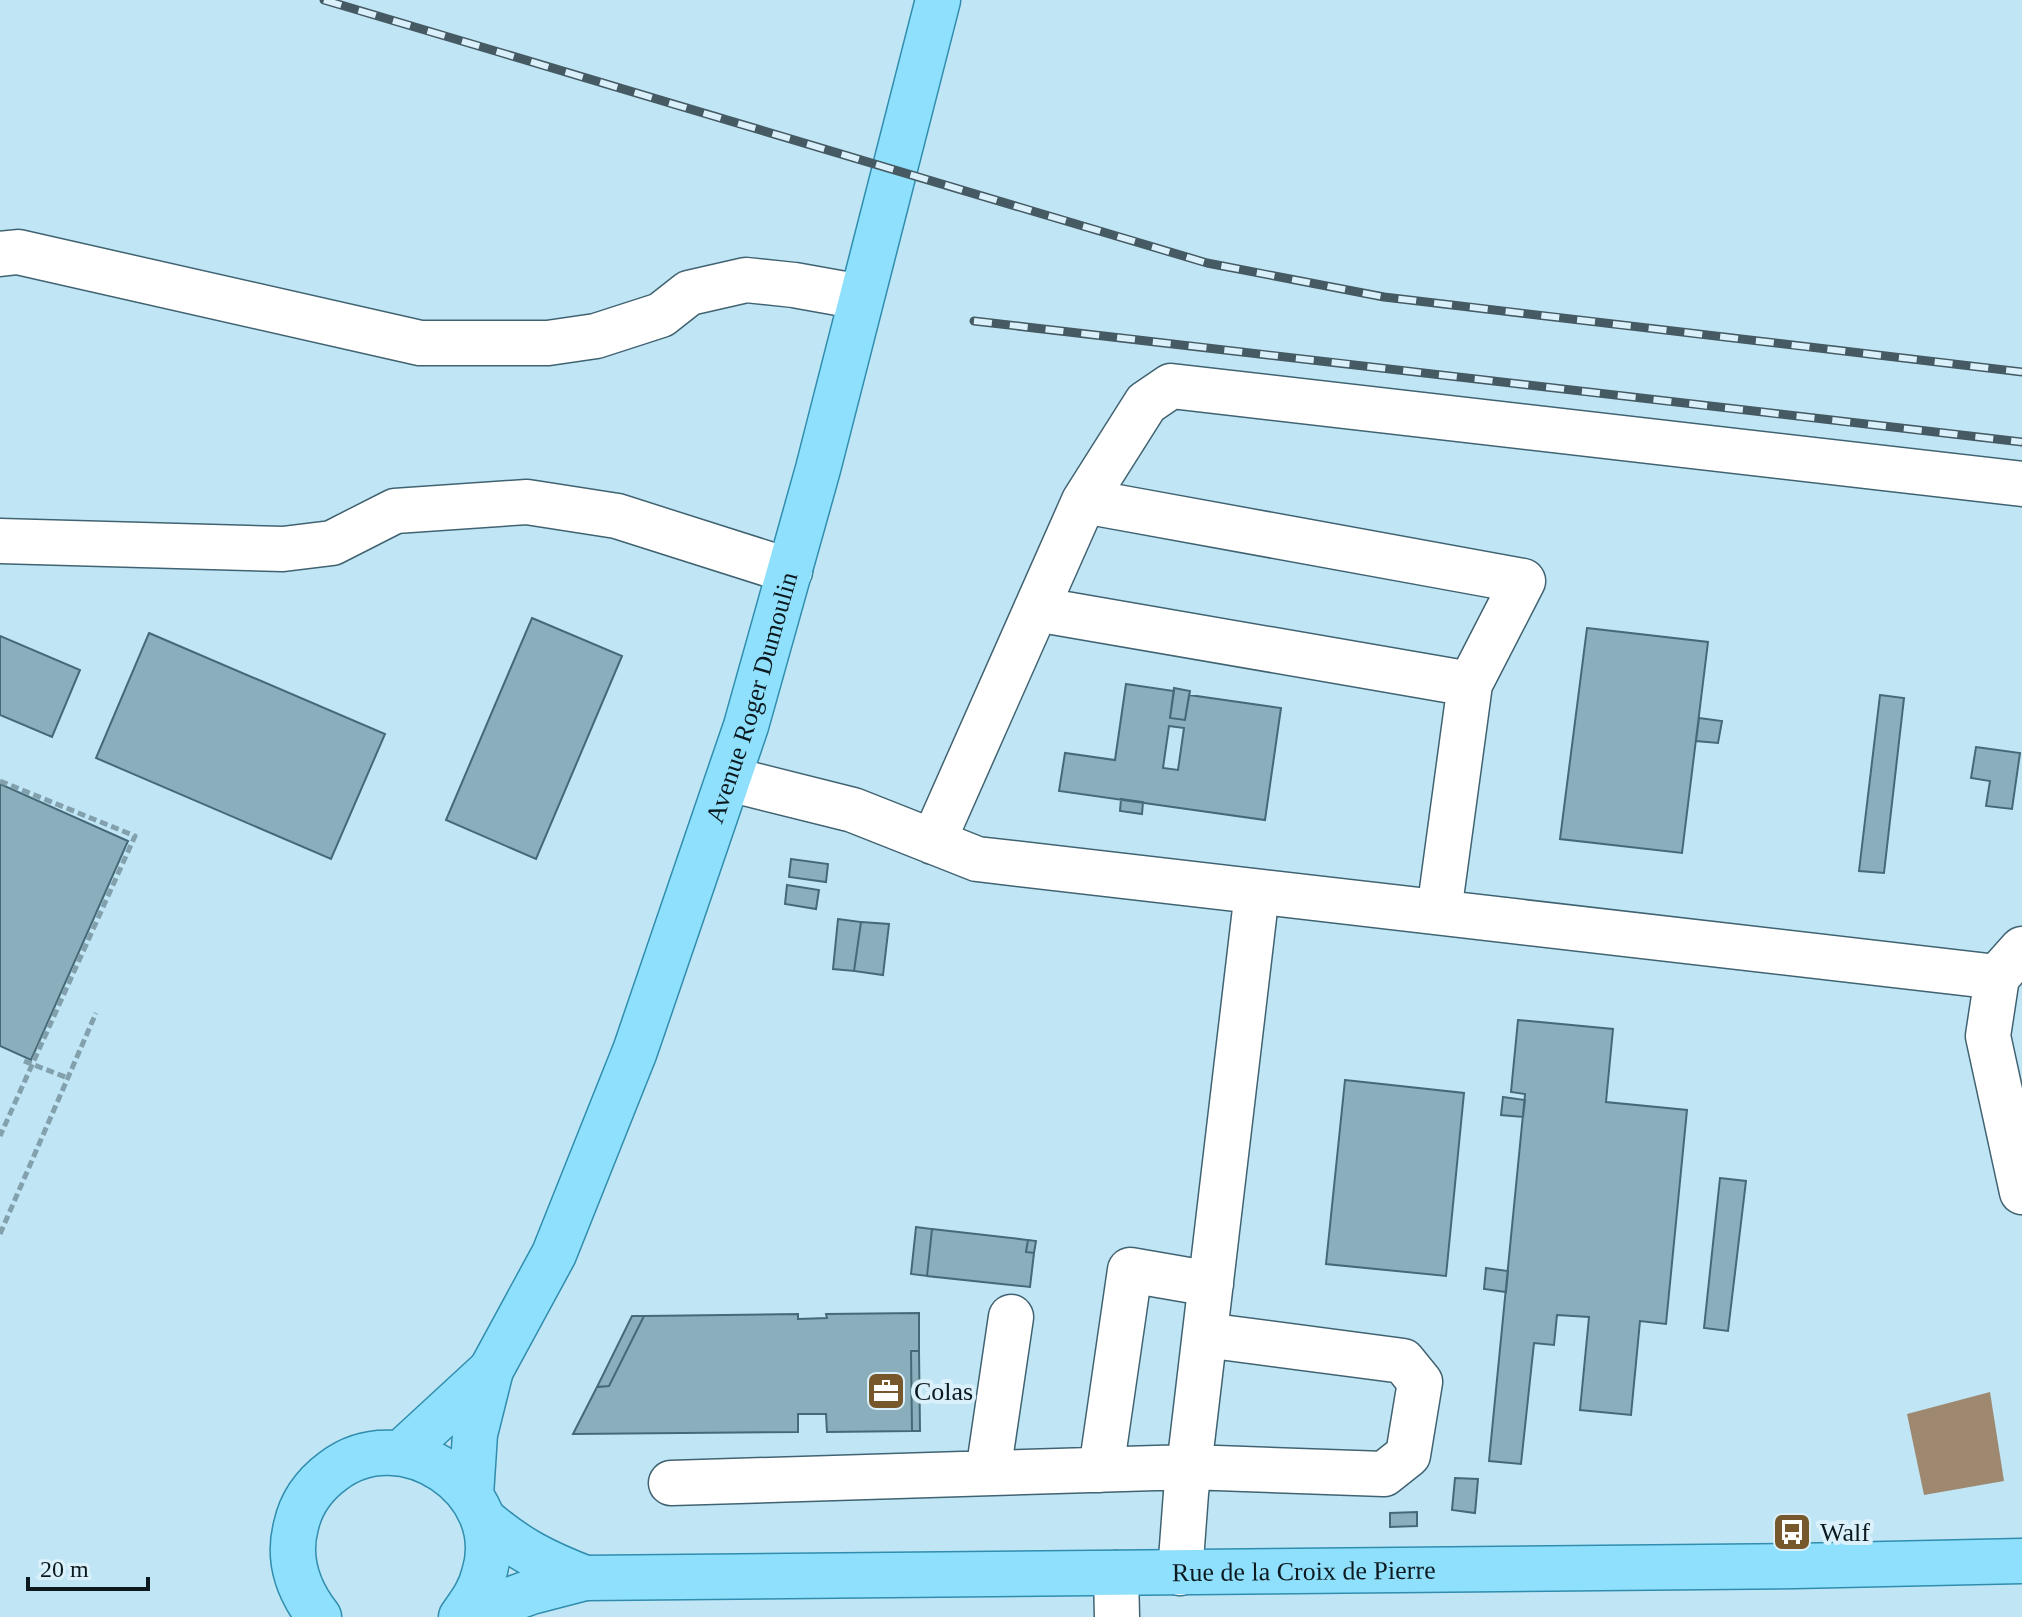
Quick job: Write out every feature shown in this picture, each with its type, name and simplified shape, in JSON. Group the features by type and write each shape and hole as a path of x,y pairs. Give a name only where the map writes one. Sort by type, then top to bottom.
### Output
{"main road":[{"name":"Avenue Roger Dumoulin","path":"491,1370 560,1240 635,1051 729,779 790,571 938,0"},
{"path":"319,1617 306,1600 297,1580 293,1559 293,1537 298,1516 308,1497 321,1480 358,1457 380,1452 401,1453 491,1370"},
{"path":"461,1617 476,1597 485,1572 488,1546 477,1507 475,1434 491,1370"},
{"name":"Rue de la Croix de Pierre","path":"401,1453 428,1460 452,1474 477,1507 512,1544 585,1578"},
{"name":"Rue de la Croix de Pierre","path":"461,1617 531,1592 585,1578 2022,1561"}],"lane":[{"path":"0,254 18,252 420,343 548,343 596,336 661,315 689,293 746,280 861,297"},
{"path":"933,842 1084,501 1146,403 1171,386 2022,484"},
{"path":"1084,501 1523,581 1470,684 1439,912"},
{"path":"0,541 283,549 332,543 395,511 527,502 617,516 790,571"},
{"path":"1036,609 1470,684"},
{"path":"729,779 853,810 977,859 1439,912 2010,963 1988,1036 2022,1192"},
{"path":"1180,1573 1189,1467 1257,892"},
{"path":"1101,1470 1130,1270 1211,1284"},
{"path":"988,1473 1011,1317"},
{"path":"671,1483 1189,1467 1384,1474 1408,1455 1420,1382 1403,1361 1205,1335"},
{"path":"1116,1573 1117,1617"}],"path":[{"path":"0,781 135,836 0,1136"},
{"path":"0,1234 96,1013"},
{"path":"24,1061 68,1078"}],"shaded area":[{"path":"1990,1392 2004,1481 1924,1495 1907,1414"}],"building":[{"path":"532,618 622,656 536,859 446,820"},
{"path":"1587,628 1708,642 1682,853 1560,839"},
{"path":"149,633 385,734 331,859 96,758"},
{"path":"0,636 80,670 52,737 0,715"},
{"path":"1126,684 1174,691 1170,718 1185,720 1189,695 1281,708 1265,820 1059,791 1065,753 1115,760","holes":["1169,726 1184,728 1178,770 1163,768"]},
{"path":"1174,688 1190,691 1185,720 1170,718"},
{"path":"1880,695 1904,698 1884,873 1859,871"},
{"path":"1699,718 1722,721 1718,743 1696,741"},
{"path":"1976,747 2020,753 2012,809 1986,806 1990,781 1971,778"},
{"path":"0,784 128,841 31,1060 0,1046"},
{"path":"1121,799 1143,802 1142,814 1120,811"},
{"path":"791,859 828,864 826,882 789,877"},
{"path":"787,885 819,890 816,909 785,904"},
{"path":"838,919 861,922 854,971 833,969"},
{"path":"861,922 889,924 883,975 854,971"},
{"path":"1518,1020 1613,1029 1606,1102 1687,1110 1666,1324 1640,1321 1631,1415 1580,1410 1589,1317 1557,1315 1554,1345 1534,1343 1521,1464 1489,1461 1525,1094 1511,1092"},
{"path":"1345,1080 1464,1093 1446,1276 1326,1264"},
{"path":"1503,1097 1525,1100 1523,1117 1501,1115"},
{"path":"1720,1178 1746,1181 1728,1331 1704,1328"},
{"path":"916,1227 932,1229 927,1276 911,1274"},
{"path":"932,1229 1028,1240 1026,1252 1034,1253 1030,1287 927,1276"},
{"path":"1028,1240 1036,1241 1034,1253 1026,1252"},
{"path":"1486,1268 1508,1271 1506,1292 1484,1289"},
{"path":"919,1313 919,1351 911,1351 912,1431 827,1432 826,1414 798,1414 798,1432 573,1434 597,1387 609,1386 644,1316 798,1314 798,1319 827,1318 826,1314"},
{"path":"632,1316 644,1316 609,1386 597,1387"},
{"path":"911,1351 919,1351 920,1431 912,1431"},
{"path":"1455,1478 1478,1479 1475,1513 1452,1510"},
{"path":"1417,1512 1417,1526 1390,1527 1390,1513"}],"railway":[{"path":"324,0 1207,263 1384,297 2022,372"},
{"path":"974,321 2022,442"}],"place":[{"name":"Colas","path":"886,1391"},
{"name":"Walf","path":"1792,1532"}]}
